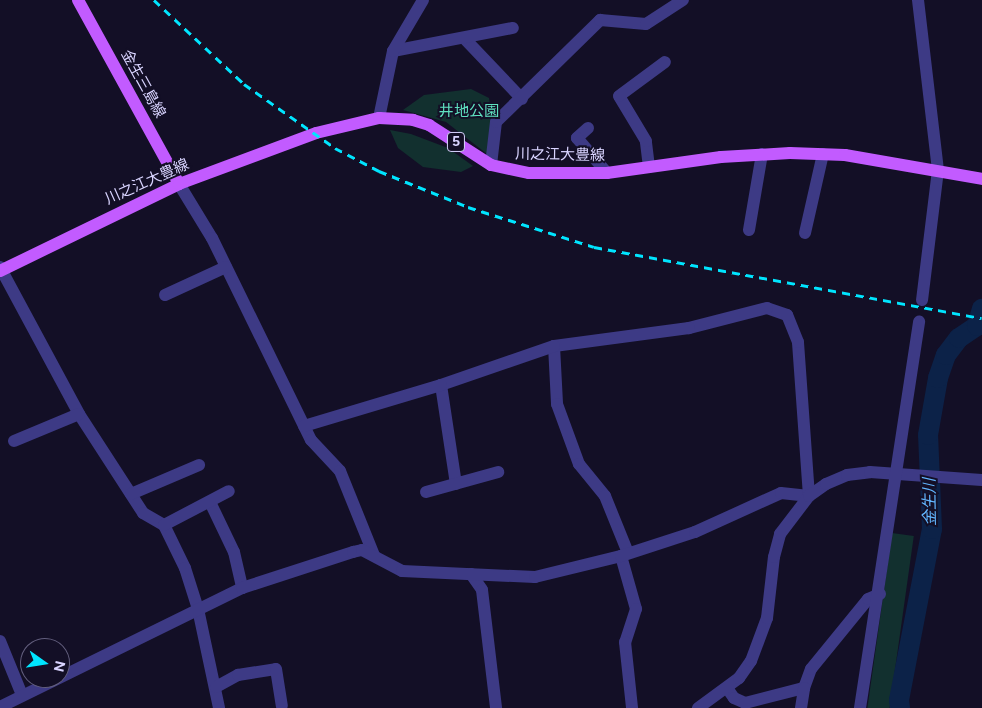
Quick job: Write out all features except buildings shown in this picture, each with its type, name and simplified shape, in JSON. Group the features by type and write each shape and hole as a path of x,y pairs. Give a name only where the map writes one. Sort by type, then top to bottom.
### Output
{"main road":[{"name":"金生三島線","path":"78,0 179,184"},
{"name":"川之江大豊線","path":"1,269 179,184 316,133 379,118 413,120 430,125 491,165 529,173 608,173 762,154 823,154 938,170 982,179"}],"street":[{"path":"379,118 393,51 423,0"},
{"path":"491,165 496,122 522,99 600,20 646,24 684,0"},
{"path":"918,0 938,170 922,300"},
{"path":"393,51 513,28"},
{"path":"464,38 522,99"},
{"path":"649,167 646,141 619,96 665,62"},
{"path":"588,128 576,138 608,173"},
{"path":"749,230 762,154"},
{"path":"805,233 823,154"},
{"path":"179,184 226,267 311,440 340,471 374,555"},
{"path":"165,295 226,267"},
{"path":"1,269 79,414 143,513 164,526 185,568 198,609 219,708"},
{"path":"304,426 369,404 441,385 554,346 688,328 767,308 787,315 798,342 809,496"},
{"path":"860,708 901,474 919,321"},
{"path":"554,346 557,404 579,464 605,496 625,554 636,609 625,642 632,708"},
{"path":"441,385 456,484"},
{"path":"14,442 79,414"},
{"path":"131,494 199,465"},
{"path":"426,492 498,472"},
{"path":"698,708 727,688 747,667 760,642 767,618 774,557 780,534 809,496 826,484 847,474 901,474 982,480"},
{"path":"164,526 229,491"},
{"path":"0,707 22,695 113,654 242,588 362,550 374,555 392,568 402,571 535,577 625,554 696,532 781,493 809,496"},
{"path":"210,502 234,552 242,588"},
{"path":"471,574 482,590 496,708"},
{"path":"801,708 804,688 811,669 868,599 880,594"},
{"path":"0,641 22,695"},
{"path":"216,687 238,675 276,669 282,706"},
{"path":"727,688 734,698 745,703 804,688"}],"green space":[{"name":"井地公園","path":"471,89 489,98 492,118 487,154 446,122 403,110 424,95"},
{"name":"井地公園","path":"390,130 411,134 448,148 473,166 461,172 423,167 398,148"},
{"path":"892,533 914,536 890,708 867,708"}],"waterway":[{"name":"金生川","path":"900,708 899,700 932,529 928,435 938,378 946,355 959,338 977,326 982,309"}],"railway":[{"path":"154,0 244,84 335,148 379,171 468,207 594,247 982,318"}]}
